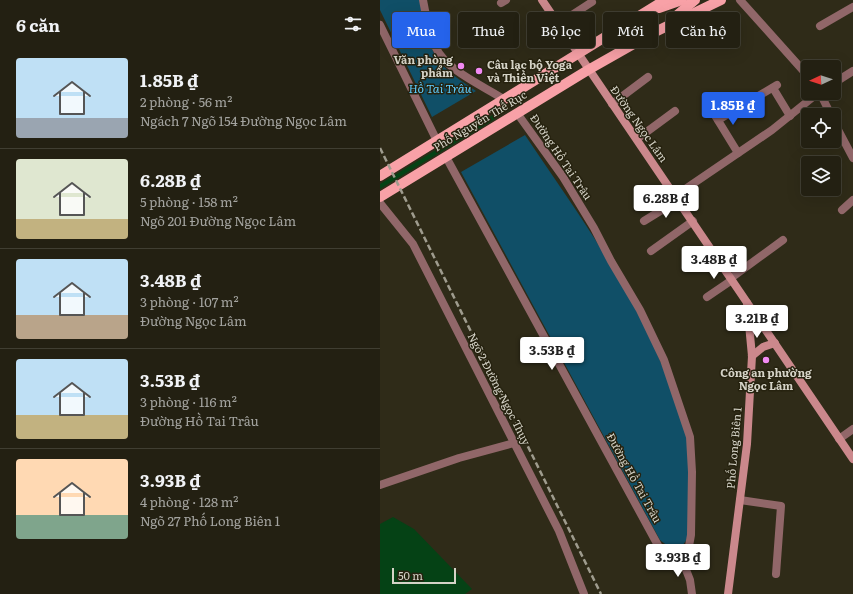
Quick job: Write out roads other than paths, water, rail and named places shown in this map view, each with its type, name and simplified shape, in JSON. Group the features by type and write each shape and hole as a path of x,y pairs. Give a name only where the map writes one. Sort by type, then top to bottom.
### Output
{"main road":[{"name":"Đường Ngọc Lâm","path":"542,0 550,12"},
{"name":"Phố Nguyễn Thế Rục","path":"647,12 665,0"},
{"path":"649,12 682,0"},
{"path":"658,30 695,0"},
{"name":"Phố Nguyễn Thế Rục","path":"658,31 721,0"},
{"name":"Phố Nguyễn Thế Rục","path":"380,176 603,39"},
{"name":"Đường Ngọc Lâm","path":"573,48 637,139 853,459"},
{"name":"Phố Nguyễn Thế Rục","path":"380,197 588,70 627,48"},
{"name":"Phố Long Biên 1","path":"728,594 747,444 752,356 747,303"},
{"path":"752,356 763,347 775,343"}],"street":[{"path":"423,0 427,21 436,49 452,67 505,100"},
{"path":"740,0 801,68"},
{"path":"577,12 592,2"},
{"path":"820,26 853,7"},
{"path":"380,25 437,141"},
{"path":"841,79 853,71"},
{"path":"612,104 648,76"},
{"path":"718,120 775,87 790,116"},
{"path":"644,221 810,100"},
{"path":"711,109 738,153"},
{"path":"637,139 675,111"},
{"name":"Đường Hồ Tai Trâu","path":"446,156 660,548 681,557 689,546 691,535 690,444 684,418 664,360 640,310 587,216 546,150 517,113"},
{"path":"841,135 853,158"},
{"path":"842,210 853,200"},
{"name":"Ngõ 2 Đường Ngọc Thụy","path":"380,203 413,244 558,531 584,594"},
{"path":"651,251 692,221"},
{"path":"707,297 782,240"},
{"path":"840,439 853,429"},
{"path":"380,485 459,458 514,443"},
{"path":"740,500 781,506 776,574"},
{"path":"681,557 690,580 692,594"}],"water":[{"name":"Hồ Tai Trâu","path":"380,0 421,0 423,12 392,12 392,35 380,10"},
{"name":"Hồ Tai Trâu","path":"398,48 432,48 436,57 449,72 476,91 432,117"},
{"path":"525,135 612,266 649,335 664,371 686,433 689,448 689,526 687,538 682,545 676,547 670,546 660,540 461,172"}],"railway":[{"path":"380,148 601,594"}],"place":[{"name":"Văn phòng phẩm","path":"461,66"},
{"name":"Câu lạc bộ Yoga và Thiền Việt","path":"479,71"},
{"name":"Công an phường Ngọc Lâm","path":"766,360"}]}
